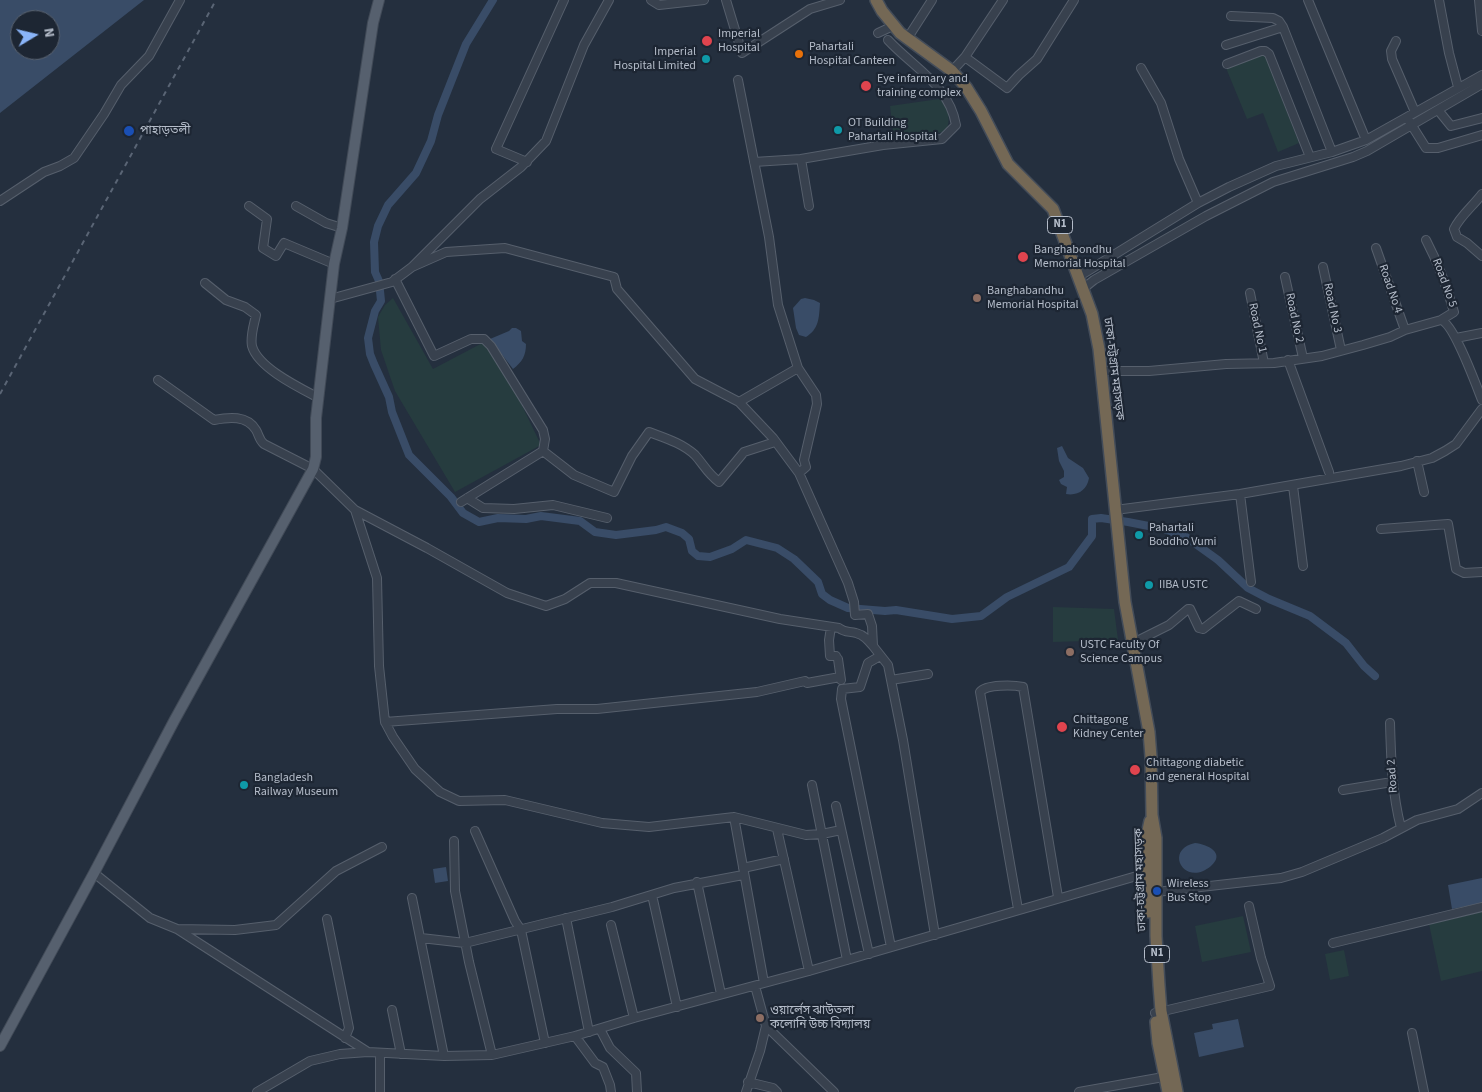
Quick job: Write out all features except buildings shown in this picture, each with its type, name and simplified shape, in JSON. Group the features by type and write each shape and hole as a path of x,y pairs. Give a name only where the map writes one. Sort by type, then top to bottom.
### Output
{"highway":[{"name":"ঢাকা-চট্টগ্রাম মহাসড়ক","path":"876,0 893,26 952,71 975,99 1013,171 1053,209 1078,277 1084,288 1096,330 1125,602 1151,757 1152,815 1156,838 1158,1043 1169,1076 1177,1092"},
{"name":"ঢাকা-চট্টগ্রাম মহাসড়ক","path":"1152,815 1147,835 1147,873 1152,987 1158,1012"},
{"name":"ঢাকা-চট্টগ্রাম মহাসড়ক","path":"1168,1092 1169,1076"}],"main road":[{"path":"0,1046 174,722 313,469 316,457 316,418 334,264 342,228 373,23 380,0"}],"street":[{"path":"0,201 44,172 74,158 121,85 149,56 180,0"},
{"path":"527,162 496,149 564,0"},
{"path":"330,299 393,281 412,267 480,199 527,162 546,141 584,45 609,0"},
{"path":"651,0 659,6 704,0"},
{"path":"726,0 742,53 810,9 840,0"},
{"path":"907,38 932,0"},
{"path":"952,71 965,57 1003,0"},
{"path":"965,57 1007,88 1037,59 1074,0"},
{"path":"1308,0 1366,140"},
{"path":"1439,0 1458,87"},
{"path":"1479,0 1482,31"},
{"path":"1231,16 1273,18 1283,26 1332,152"},
{"path":"878,33 893,26"},
{"path":"1226,45 1283,26"},
{"path":"754,162 801,159 883,145 942,139 956,126 954,113 946,97 888,40"},
{"path":"1396,41 1391,51 1392,59 1415,112"},
{"path":"1227,64 1265,51 1268,54 1310,157"},
{"path":"1141,68 1161,103 1179,159 1198,203"},
{"path":"1078,277 1198,203 1267,169 1332,152 1366,140 1482,75"},
{"path":"738,80 769,237 778,306 798,368 816,395 817,404 804,460 806,468 799,473"},
{"path":"1084,288 1094,280 1206,216 1273,182 1367,151 1482,84"},
{"path":"1438,110 1452,126 1482,118"},
{"path":"1407,117 1423,146 1430,149 1482,134"},
{"path":"801,159 809,206"},
{"path":"1482,194 1458,221 1454,229 1457,237 1482,256"},
{"path":"249,206 267,219 263,248 276,256 284,243 334,264"},
{"path":"296,206 326,223 342,228"},
{"name":"Road No 5","path":"1426,240 1441,270 1442,280 1454,312 1441,320"},
{"path":"412,267 446,252 505,248 614,277 617,289 695,379 738,402 775,442 799,473 848,583 854,602 855,614 868,614 872,626 873,646"},
{"name":"Road No 4","path":"1376,248 1405,330"},
{"name":"Road No 3","path":"1323,267 1341,350"},
{"name":"Road No 2","path":"1285,277 1303,358"},
{"path":"393,281 434,356 471,339 484,339 491,346 543,430 545,439 543,451 464,500 483,508 514,509 552,505 606,518"},
{"path":"204,283 226,300 245,307 256,315 252,334 252,347 264,363 281,377 319,398"},
{"name":"Road No 1","path":"1250,293 1264,363"},
{"path":"1101,371 1149,371 1264,363 1322,356 1390,337 1405,330 1441,320 1446,322 1456,338 1482,400"},
{"path":"1456,338 1482,333"},
{"path":"1288,360 1329,472"},
{"path":"738,402 798,368"},
{"path":"158,380 214,420 222,418 244,419 252,424 260,441 313,469 355,510 507,593 546,606 565,599 590,583 616,583 780,619 839,628 843,631 857,633 866,637 888,665 903,740 935,935"},
{"path":"1116,516 1293,486 1417,462 1445,452 1456,444 1482,409"},
{"path":"543,451 574,475 614,492 632,456 649,432 682,445 719,482 744,452 775,442"},
{"path":"1417,462 1424,492"},
{"path":"1293,486 1303,566"},
{"path":"1240,494 1251,582"},
{"path":"355,510 377,578 379,666 385,722 415,769 440,792 459,801 505,800 602,823 649,826 734,817 806,835 841,830"},
{"path":"1381,529 1448,524 1456,569 1464,572 1482,572"},
{"path":"1133,643 1169,625 1188,609 1190,609 1199,628 1203,629 1240,601 1256,609"},
{"path":"831,627 829,640 830,656 837,658 843,708 890,947"},
{"path":"842,690 860,688 868,663 880,656"},
{"path":"891,680 928,674"},
{"path":"385,722 557,709 597,709 757,692 792,684 800,680 805,680 807,683 840,677"},
{"path":"1018,909 980,692 986,687 1023,687 1058,897"},
{"name":"Road 2","path":"1390,723 1392,782 1395,807 1401,828"},
{"path":"1343,790 1392,782"},
{"path":"812,785 847,960"},
{"path":"1156,892 1281,878 1302,872 1383,838 1417,820 1458,809 1482,793"},
{"path":"836,806 869,954"},
{"path":"734,817 764,983"},
{"path":"778,828 809,970"},
{"path":"475,831 515,921 521,930 545,1043"},
{"path":"454,841 454,891 492,1055"},
{"path":"176,929 235,930 276,924 336,871 382,847"},
{"path":"420,938 465,943 521,930 784,859"},
{"path":"94,873 150,918 176,929 368,1052"},
{"path":"257,1092 310,1061 340,1054 368,1052 444,1056 492,1055 575,1036 869,954 1058,897 1147,873"},
{"path":"697,882 721,994"},
{"path":"652,895 677,1007"},
{"path":"412,898 444,1056"},
{"path":"1158,1012 1270,986 1260,958 1249,906"},
{"path":"1333,943 1482,907"},
{"path":"566,918 589,1032"},
{"path":"327,919 349,1028 356,1053"},
{"path":"611,925 634,1018"},
{"path":"746,1092 760,1051 766,1026 755,986"},
{"path":"392,1010 401,1054"},
{"path":"766,1026 834,1092"},
{"path":"345,1038 349,1028"},
{"path":"600,1028 610,1048 636,1073 637,1092"},
{"path":"1412,1033 1424,1092"},
{"path":"575,1036 595,1063 603,1068 611,1092"},
{"path":"380,1053 380,1092"},
{"path":"1078,1092 1169,1076"},
{"path":"748,1082 773,1088 777,1092"}],"green space":[{"path":"1264,53 1299,143 1278,152 1263,113 1247,119 1226,68"},
{"path":"943,100 948,111 947,129 943,132 894,139 890,106"},
{"path":"393,298 433,369 490,339 541,445 455,492 395,391 381,350 378,317 385,305"},
{"path":"1053,607 1114,609 1118,640 1053,642"},
{"path":"1482,911 1482,971 1441,981 1429,924"},
{"path":"1243,916 1251,952 1202,962 1195,926"},
{"path":"1344,950 1349,976 1330,980 1325,954"}],"water":[{"path":"0,0 144,0 0,113"},
{"path":"805,298 820,303 816,327 806,337 799,335 793,308 801,299"},
{"path":"512,328 521,331 522,341 526,344 523,358 513,369 490,339"},
{"path":"1062,446 1068,458 1083,468 1089,478 1084,489 1078,493 1066,494 1067,487 1061,484 1059,480 1064,477 1064,471 1059,461 1057,448"},
{"path":"1195,843 1209,847 1216,853 1217,857 1211,866 1202,872 1193,873 1181,865 1179,859 1180,853 1185,847"},
{"path":"446,867 448,881 435,883 433,869"},
{"path":"1482,878 1482,903 1452,909 1448,885"},
{"path":"1238,1019 1244,1047 1199,1057 1194,1033 1213,1029 1212,1024"}],"waterway":[{"path":"493,0 466,44 438,115 431,141 416,173 388,205 378,226 374,242 375,272 379,281 381,301 375,311 368,338 370,354 389,397 392,412 409,455 451,497 463,513 479,522 498,518 526,519 541,516 580,521 595,532 616,535 666,527 682,533 689,539 692,551 698,556 710,557 732,549 746,540 777,548 794,559 818,582 822,594 848,608 896,610 952,619 981,616 1007,597 1069,567 1092,536 1092,519 1101,518 1128,522 1164,529 1186,537 1218,560 1248,588 1310,616 1346,643 1364,666 1375,676"}],"railway":[{"path":"0,394 216,0"}],"place":[{"name":"Imperial Hospital","path":"707,41"},
{"name":"Pahartali Hospital Canteen","path":"799,54"},
{"name":"Imperial Hospital Limited","path":"706,59"},
{"name":"Eye infarmary and training complex","path":"866,86"},
{"name":"OT Building Pahartali Hospital","path":"838,130"},
{"name":"পাহাড়তলী","path":"129,131"},
{"name":"Banghabondhu Memorial Hospital","path":"1023,257"},
{"name":"Banghabandhu Memorial Hospital","path":"977,298"},
{"name":"Pahartali Boddho Vumi","path":"1139,535"},
{"name":"IIBA USTC","path":"1149,585"},
{"name":"USTC Faculty Of Science Campus","path":"1070,652"},
{"name":"Chittagong Kidney Center","path":"1062,727"},
{"name":"Chittagong diabetic and general Hospital","path":"1135,770"},
{"name":"Bangladesh Railway Museum","path":"244,785"},
{"name":"Wireless Bus Stop","path":"1157,891"},
{"name":"ওয়ার্লেস ঝাউতলা কলোনি উচ্চ বিদ্যালয়","path":"760,1018"}]}
